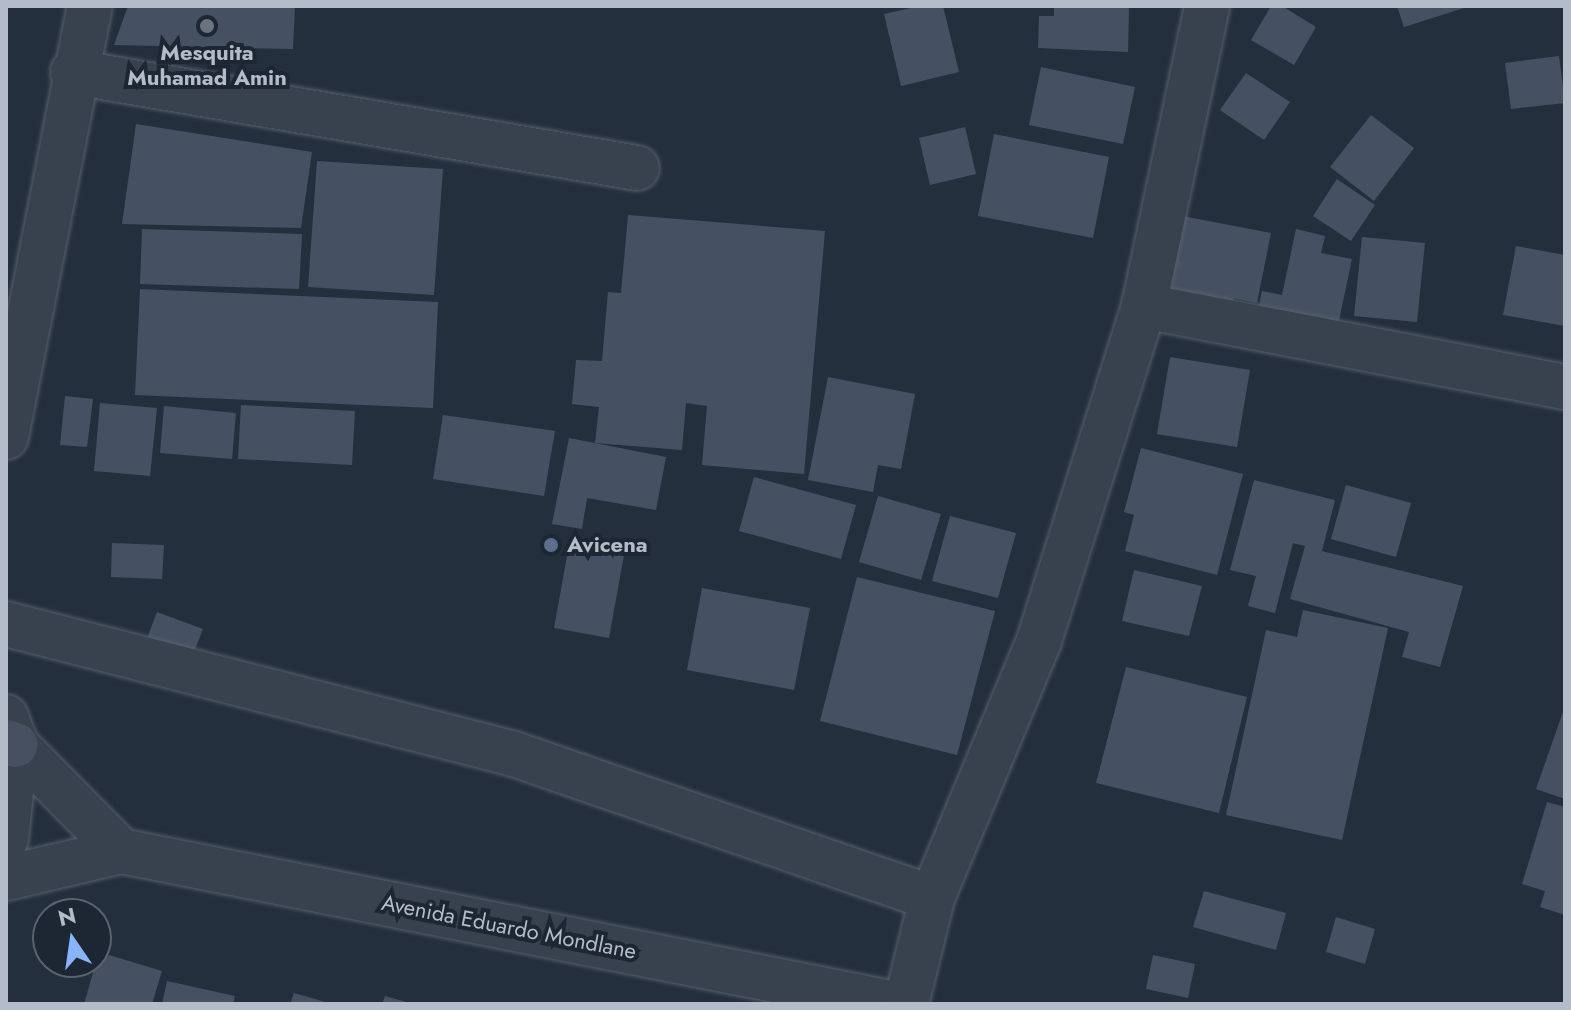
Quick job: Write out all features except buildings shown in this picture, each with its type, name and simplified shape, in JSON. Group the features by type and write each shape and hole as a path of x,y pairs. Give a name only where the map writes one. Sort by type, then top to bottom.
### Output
{"street":[{"path":"6,437 73,72 90,6"},
{"path":"906,1004 932,898 1039,641 1144,306 1207,6"},
{"path":"73,72 637,168"},
{"path":"1144,306 1565,387"},
{"path":"6,624 514,754 932,898"},
{"path":"6,839 9,735"},
{"path":"9,735 121,851"},
{"name":"Avenida Eduardo Mondlane","path":"6,878 121,851 896,1004"}],"place":[{"name":"Mesquita Muhamad Amin","path":"207,26"},
{"name":"Avicena","path":"551,545"}]}
